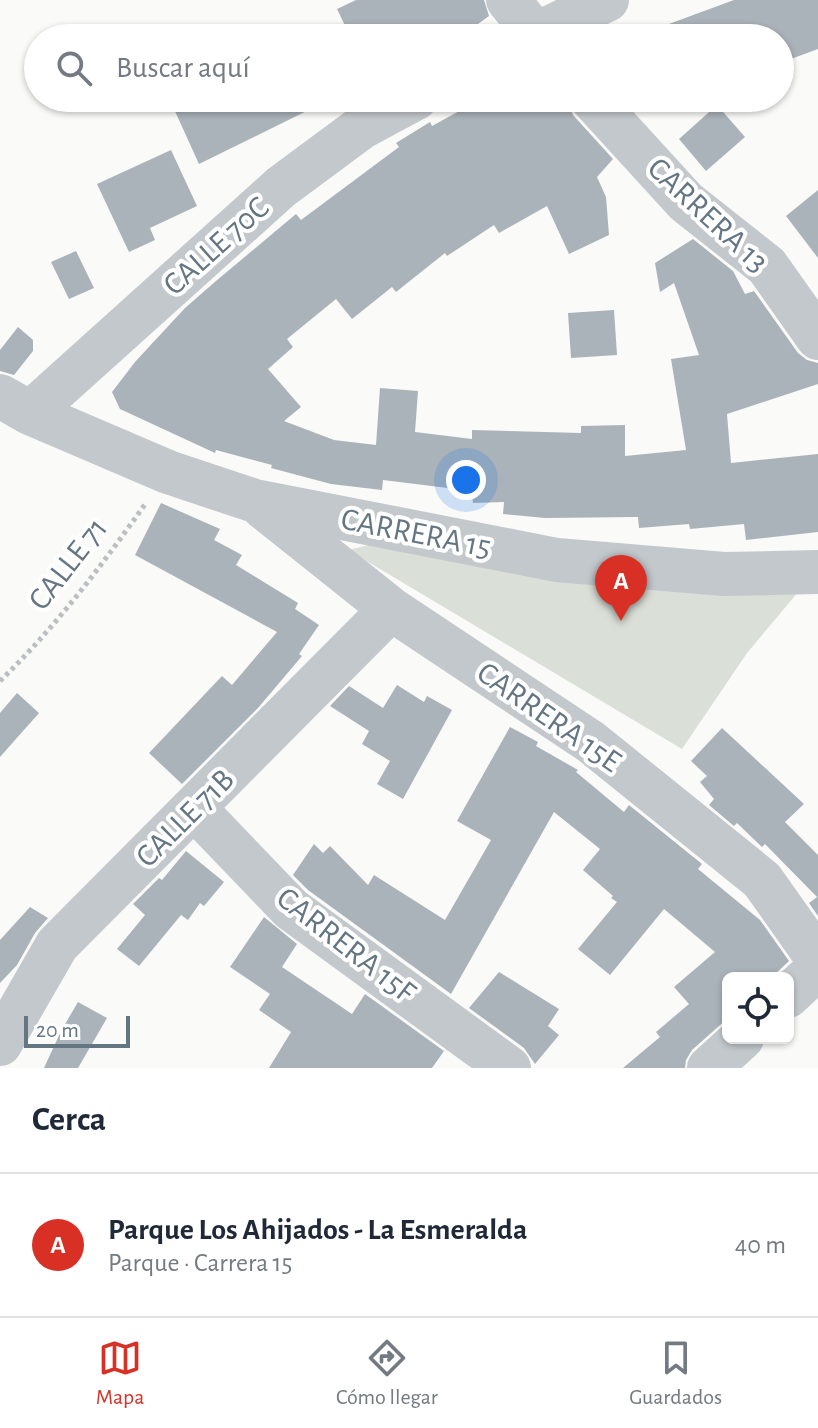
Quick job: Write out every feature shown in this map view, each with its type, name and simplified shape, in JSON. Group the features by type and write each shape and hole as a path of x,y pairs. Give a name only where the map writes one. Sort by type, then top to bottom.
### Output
{"street":[{"path":"508,0 525,24"},
{"path":"560,24 607,0"},
{"name":"CALLE 70C","path":"15,404 281,187 362,127 390,112"},
{"name":"CARRERA 13","path":"604,112 686,202 767,266 818,338"},
{"name":"CARRERA 15","path":"15,404 168,472 255,501 557,560 724,574 818,572"},
{"name":"CARRERA 15E","path":"255,501 391,609 591,742 762,880 818,959"},
{"name":"CALLE 71B","path":"0,1044 57,945 391,609"},
{"name":"CARRERA 15F","path":"195,809 291,909 509,1068"},
{"path":"794,990 818,968"},
{"path":"709,1068 735,1044"}],"path":[{"name":"CALLE 71","path":"0,681 27,655 100,566 168,472"}],"shaded area":[{"path":"369,545 799,591 747,653 682,749 348,550"}],"building":[{"path":"356,0 484,0 489,16 478,24 344,24 337,9"},
{"path":"734,0 818,0 818,49 794,58 794,24 669,24"},
{"path":"175,112 305,112 199,164"},
{"path":"458,112 572,112 613,159 597,177 606,197 609,235 569,254 547,206 499,233 494,225 447,256 445,253 396,292 392,287 352,319 336,299 287,339 293,347 268,369 301,407 284,421 334,440 376,445 380,388 418,391 415,432 472,439 472,430 581,433 581,426 625,425 625,456 686,450 671,359 699,355 674,283 660,292 655,263 693,239 733,271 745,294 754,291 798,353 818,363 818,384 727,414 731,463 818,454 818,532 746,540 744,524 690,529 689,524 639,528 638,517 545,518 503,514 504,502 473,503 472,491 383,480 382,490 331,484 216,450 215,453 120,409 112,392 185,308 296,214 301,220 399,147 396,143 430,122 432,126"},
{"path":"709,112 723,112 745,137 706,171 679,139"},
{"path":"171,150 197,206 150,228 155,240 129,252 97,184"},
{"path":"818,190 818,258 786,216"},
{"path":"76,251 94,288 69,299 51,262"},
{"path":"614,310 617,355 571,358 568,313"},
{"path":"18,327 33,340 33,351 14,375 0,371 0,350"},
{"path":"161,503 220,529 214,540 242,555 236,565 298,603 295,609 319,625 299,654 302,656 258,708 182,784 149,753 222,676 232,685 277,632 135,555"},
{"path":"397,685 424,702 427,696 452,710 403,799 377,784 390,761 362,744 369,731 330,706 349,686 383,708"},
{"path":"17,693 39,713 0,757 0,713"},
{"path":"510,727 578,770 576,772 624,812 629,805 702,864 698,869 760,920 789,961 777,972 722,972 722,1023 692,1050 685,1068 623,1068 660,1037 656,1032 689,1004 674,987 715,952 664,909 610,975 578,949 617,902 583,870 600,849 554,812 451,994 308,890 293,875 314,844 323,853 330,846 368,885 374,875 445,920 491,840 457,821"},
{"path":"722,728 804,804 785,822 818,855 818,916 809,903 817,897 765,844 762,847 737,823 734,826 709,805 714,799 700,782 707,776 691,761"},
{"path":"186,851 224,882 204,906 200,903 188,920 181,915 139,966 117,949 145,915 133,904 159,878 162,880"},
{"path":"30,907 48,918 35,933 17,965 0,983 0,940"},
{"path":"264,917 297,944 282,967 352,1014 365,994 444,1051 432,1068 269,1068 291,1032 259,1010 270,994 230,967"},
{"path":"499,972 559,1009 548,1026 559,1035 535,1064 524,1048 469,1008"},
{"path":"78,1002 107,1018 78,1068 44,1068 61,1031"}],"place":[{"name":"Parque Los Ahijados - La Esmeralda","path":"621,621"}]}
